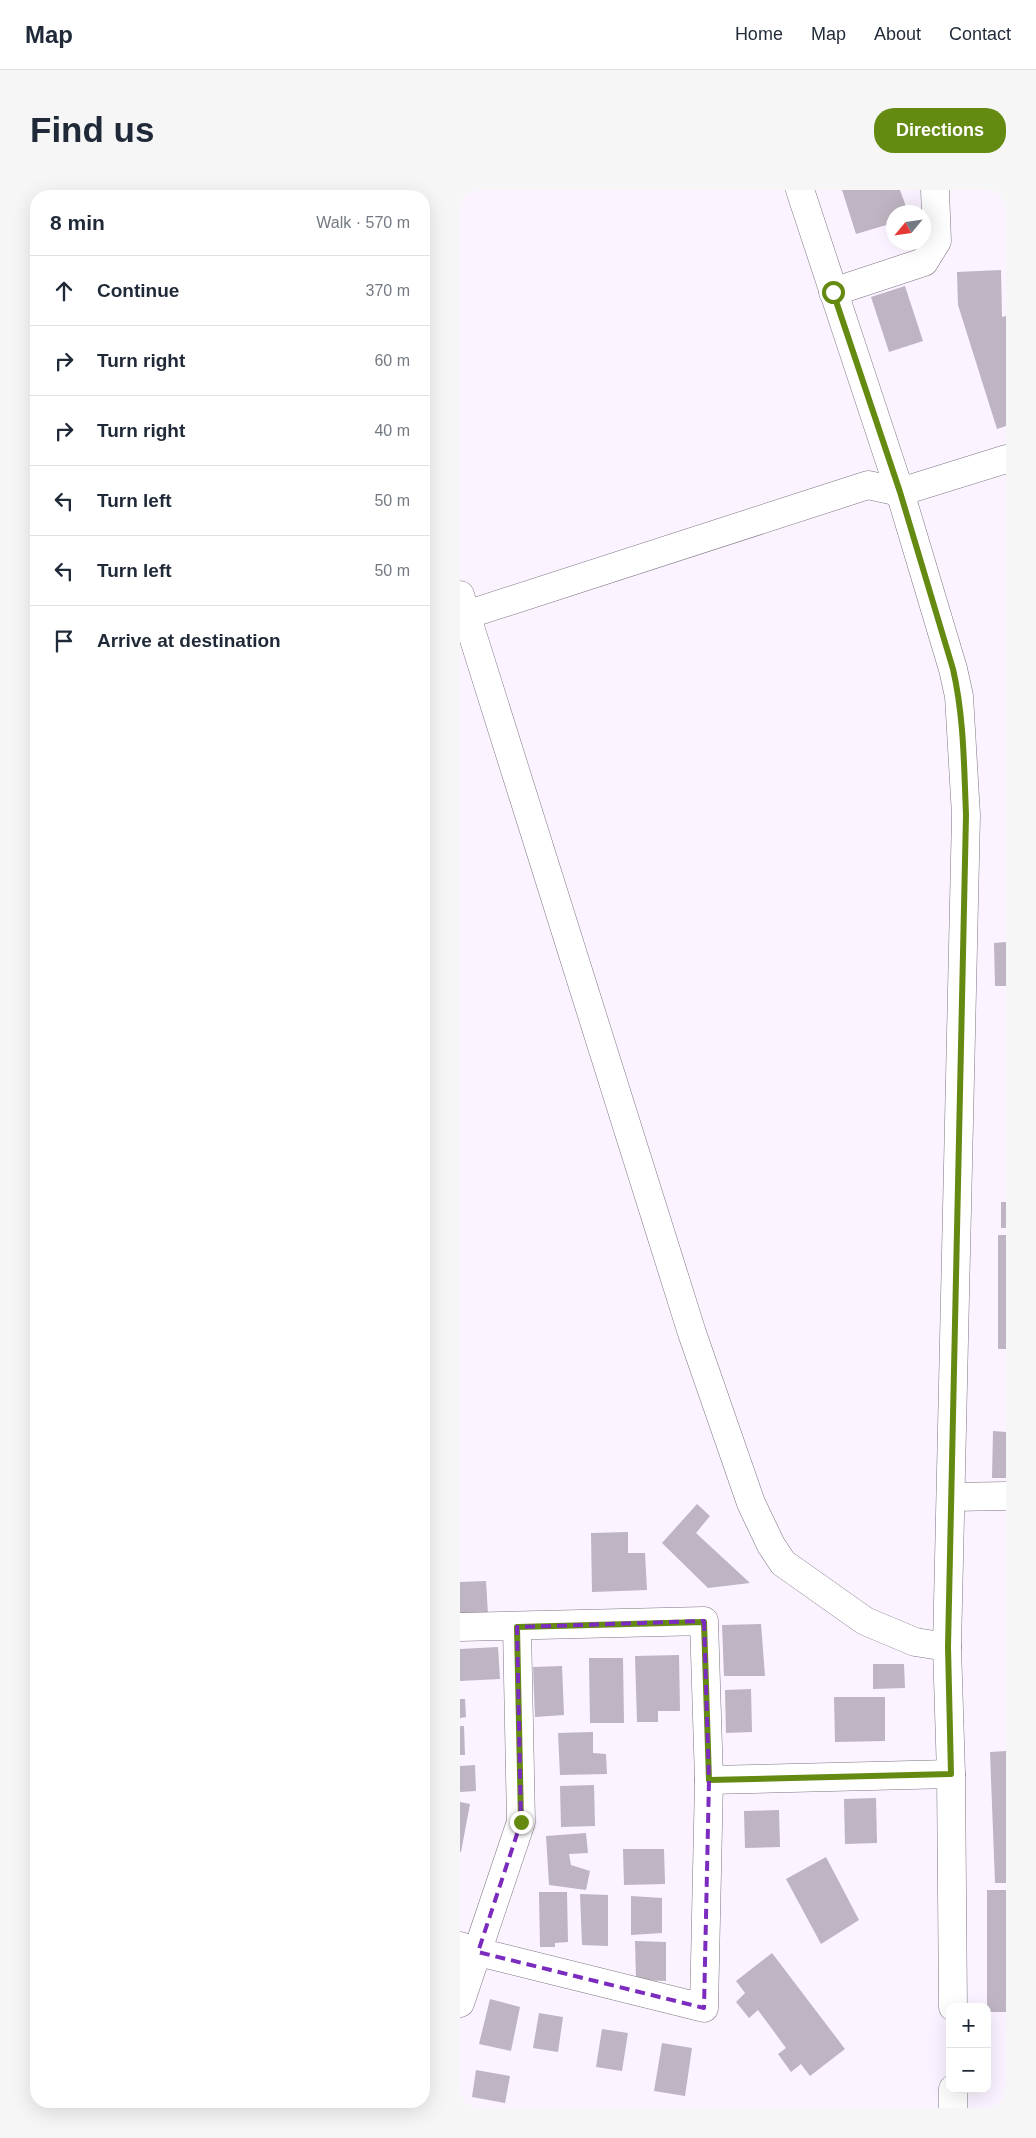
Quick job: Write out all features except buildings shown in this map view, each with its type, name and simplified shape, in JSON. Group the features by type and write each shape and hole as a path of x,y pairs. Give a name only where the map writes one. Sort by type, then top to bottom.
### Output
{"street":[{"path":"800,190 900,492 953,669 959,696 964,750 966,815 948,1647 953,2003"},
{"path":"833,292 924,262 937,241 935,190"},
{"path":"948,1647 915,1642 865,1621 783,1563 771,1545 751,1503 692,1333 462,609 868,485 900,492 1006,459"},
{"path":"951,1497 1006,1496"},
{"path":"460,1628 704,1622 709,1780 704,2008 469,1949"},
{"path":"460,2003 469,1949 521,1822 517,1627"},
{"path":"709,1780 951,1774"},
{"path":"953,2093 953,2108"}],"highlighted area":[{"path":"704,1621 709,1780 704,2008 478,1952 521,1822 517,1627"}],"route":[{"path":"521,1822 517,1627 704,1622 709,1780 951,1774 948,1647 966,815 964,750 959,696 953,669 900,492 833,292"}]}
